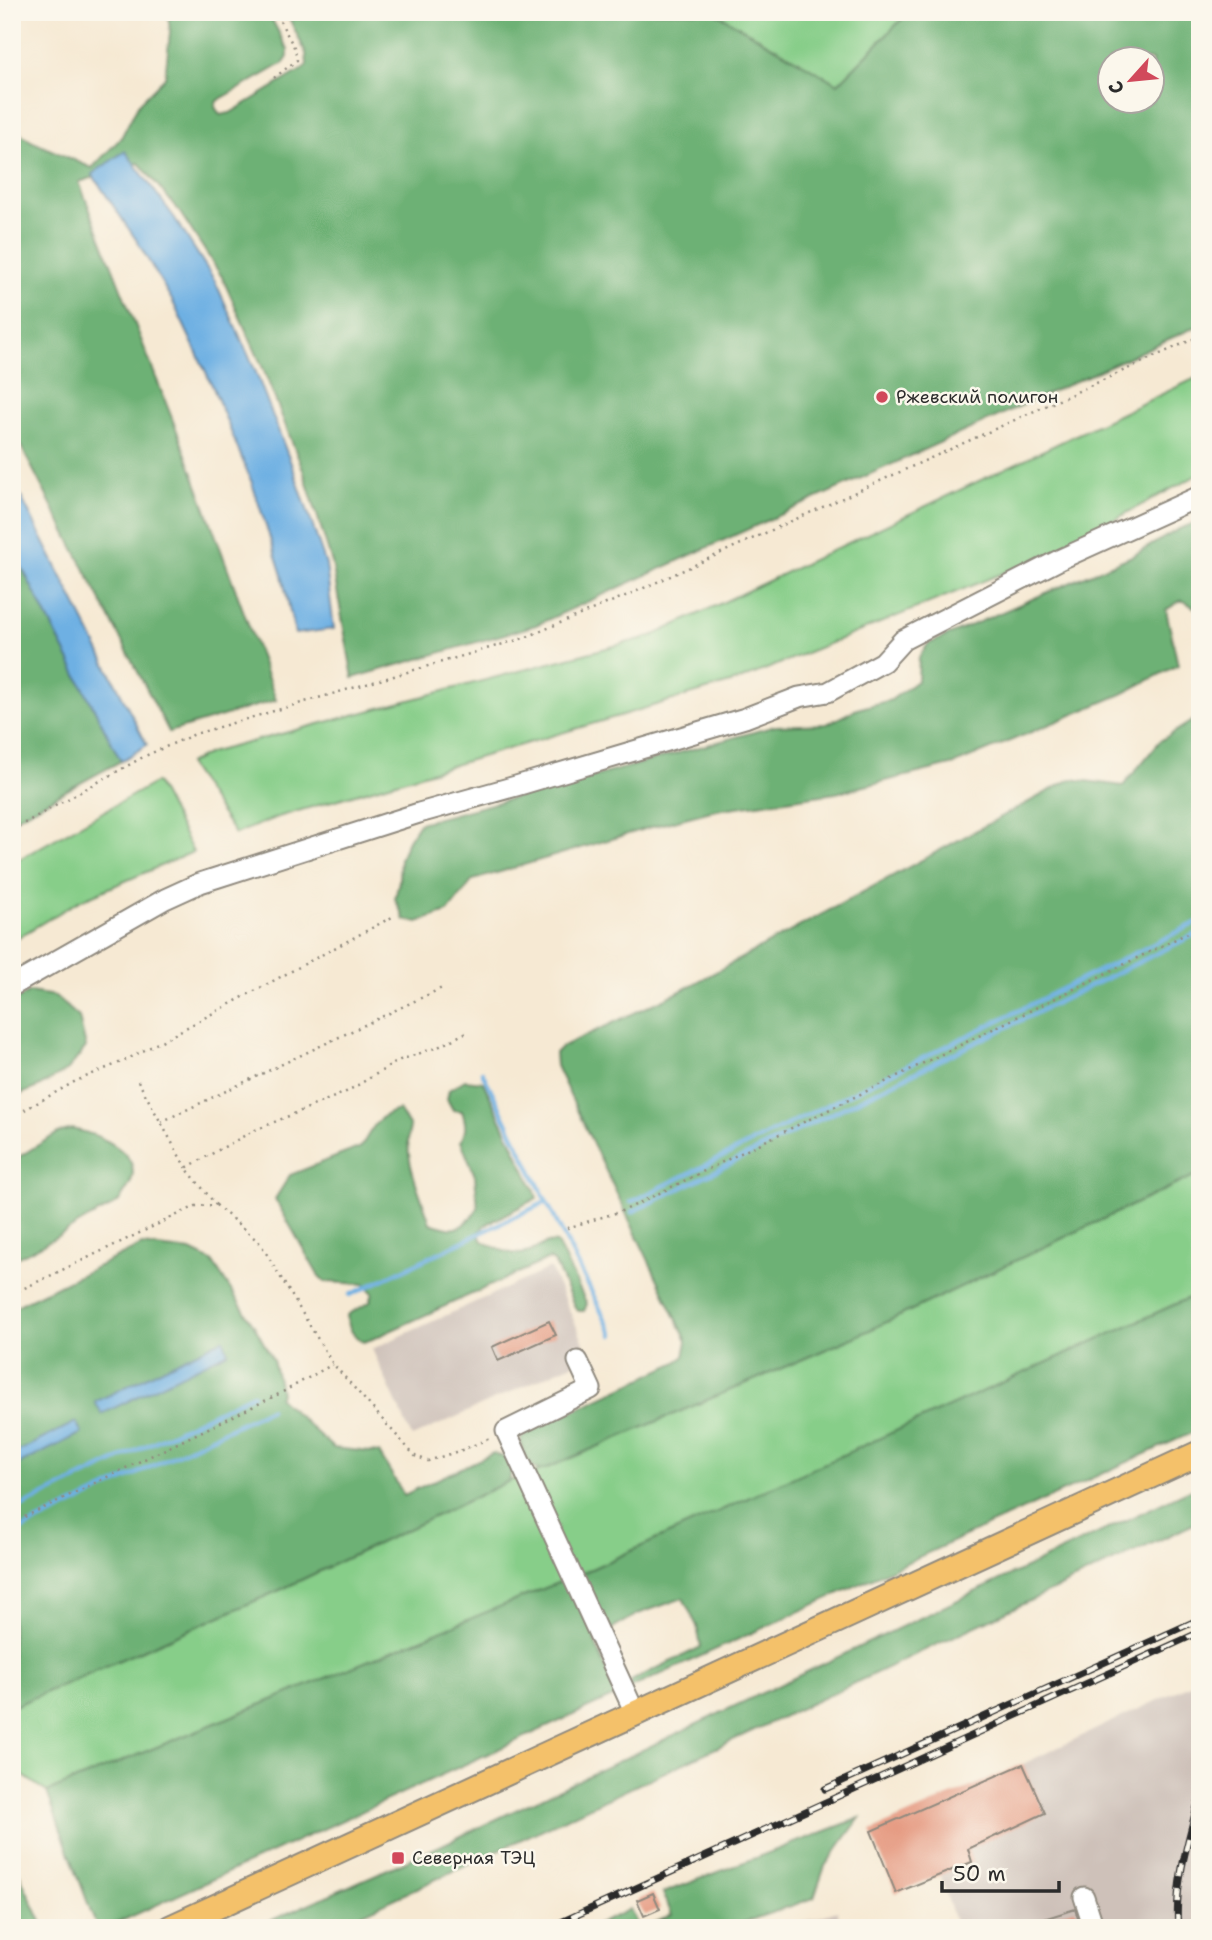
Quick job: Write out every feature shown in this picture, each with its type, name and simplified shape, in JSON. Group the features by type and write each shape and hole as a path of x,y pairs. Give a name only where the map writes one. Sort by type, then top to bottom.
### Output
{"main road":[{"path":"170,1928 203,1921 635,1713 1200,1453"}],"lane":[{"path":"12,986 165,899 200,883 419,813 745,718 799,696 828,692 883,662 902,640 1061,559 1200,496"},
{"path":"578,1361 591,1389 506,1431 635,1713"},
{"path":"1084,1897 1094,1928"}],"path":[{"path":"274,78 297,60 295,47 275,12"},
{"path":"12,830 145,756 195,733 537,633 635,592 1200,336"},
{"path":"12,1117 76,1081 126,1060 394,916"},
{"path":"567,1228 625,1210 1200,927"},
{"path":"161,1122 444,987"},
{"path":"186,1168 253,1131 346,1092 400,1060 438,1047 467,1032"},
{"path":"138,1081 186,1168 216,1205 260,1243 334,1364 415,1456 428,1461 506,1431"},
{"path":"12,1294 196,1206 216,1205"},
{"path":"12,1523 281,1393 334,1364"}],"shaded area":[{"path":"550,1268 590,1356 412,1437 372,1349"},
{"path":"1200,1680 1200,1928 957,1928 940,1875 896,1893 871,1831 1023,1764"},
{"path":"837,1911 842,1928 786,1928"}],"green space":[{"path":"168,12 268,12 288,50 284,63 217,101 215,107 220,115 230,113 307,65 306,53 286,12 714,12 838,84 909,12 1200,12 1200,325 536,625 353,678 332,563 303,470 262,366 222,277 179,211 139,163 79,182 181,441 276,700 169,732 12,429 12,127 31,141 92,168 121,138 139,103 165,77 170,32"},
{"path":"714,12 909,12 838,84"},
{"path":"1200,376 1200,472 1192,478 1050,554 737,681 278,817 235,834 188,764 209,753 652,636"},
{"path":"1200,521 1200,611 1182,600 1166,610 1178,665 1122,694 955,764 836,793 715,810 473,880 448,912 418,922 405,920 395,899 400,858 419,823 775,726 827,724 857,709 891,700 918,680 919,657 928,644 1134,555 1179,529"},
{"path":"12,548 121,761 12,820"},
{"path":"1200,716 1200,1173 857,1336 545,1469 538,1470 534,1467 525,1457 521,1444 521,1439 528,1432 675,1363 684,1357 687,1341 556,1066 555,1053 561,1047 677,993 1071,779 1123,786 1160,741"},
{"path":"156,782 193,852 79,901 12,941 12,863"},
{"path":"30,992 55,996 79,1017 86,1047 68,1070 12,1098 12,1002"},
{"path":"465,1080 483,1082 537,1198 485,1225 479,1232 481,1240 498,1249 518,1254 557,1243 587,1304 584,1311 576,1309 554,1262 549,1259 363,1342 351,1331 347,1315 370,1302 373,1293 364,1284 325,1282 318,1275 275,1199 290,1175 361,1147 380,1119 399,1110 410,1127 410,1163 430,1223 447,1228 463,1225 478,1208 475,1176 461,1141 465,1126 462,1111 453,1110 447,1099 449,1090"},
{"path":"72,1129 107,1141 127,1156 132,1166 132,1177 127,1189 111,1207 12,1260 12,1161 58,1133"},
{"path":"1200,1173 1200,1293 587,1571 47,1792 12,1768 12,1707 282,1589 509,1481 545,1469 857,1336"},
{"path":"142,1245 191,1251 212,1261 273,1360 281,1393 278,1397 333,1448 379,1453 404,1495 493,1453 514,1461 509,1481 282,1589 12,1707 12,1308"},
{"path":"1200,1293 1200,1429 631,1688 631,1681 701,1647 697,1626 683,1598 638,1614 594,1640 617,1695 106,1928 97,1928 47,1792 587,1571"},
{"path":"1200,1485 1200,1521 332,1928 254,1928 440,1846"},
{"path":"860,1818 825,1866 814,1898 728,1928 644,1928 672,1915 663,1893"},
{"path":"12,1858 44,1928 12,1928"},
{"path":"630,1909 639,1928 591,1928"}],"water":[{"path":"125,151 174,217 215,281 255,370 326,565 334,629 295,634 282,575 252,483 212,385 173,302 137,241 92,174"},
{"path":"12,479 147,745 121,761 12,548"},
{"path":"223,1339 228,1352 102,1414 95,1402"},
{"path":"76,1422 82,1433 12,1468 12,1454"}],"building":[{"path":"549,1321 556,1335 498,1361 492,1347"},
{"path":"1023,1764 1045,1813 968,1849 972,1862 896,1893 871,1831"},
{"path":"653,1893 660,1909 644,1916 637,1900"},
{"path":"1075,1909 1081,1928 1025,1928 1025,1925"}],"waterway":[{"path":"631,1202 1200,921"},
{"path":"632,1212 1200,932"},
{"path":"482,1072 613,1335"},
{"path":"350,1295 546,1202"},
{"path":"12,1511 253,1394"},
{"path":"12,1534 270,1409"}],"railway":[{"path":"825,1789 1200,1619"},
{"path":"548,1928 1200,1632"},
{"path":"1178,1928 1180,1877 1200,1795"}],"place":[{"name":"Ржевский полигон","path":"882,397"},
{"name":"Северная ТЭЦ","path":"398,1858"}]}
